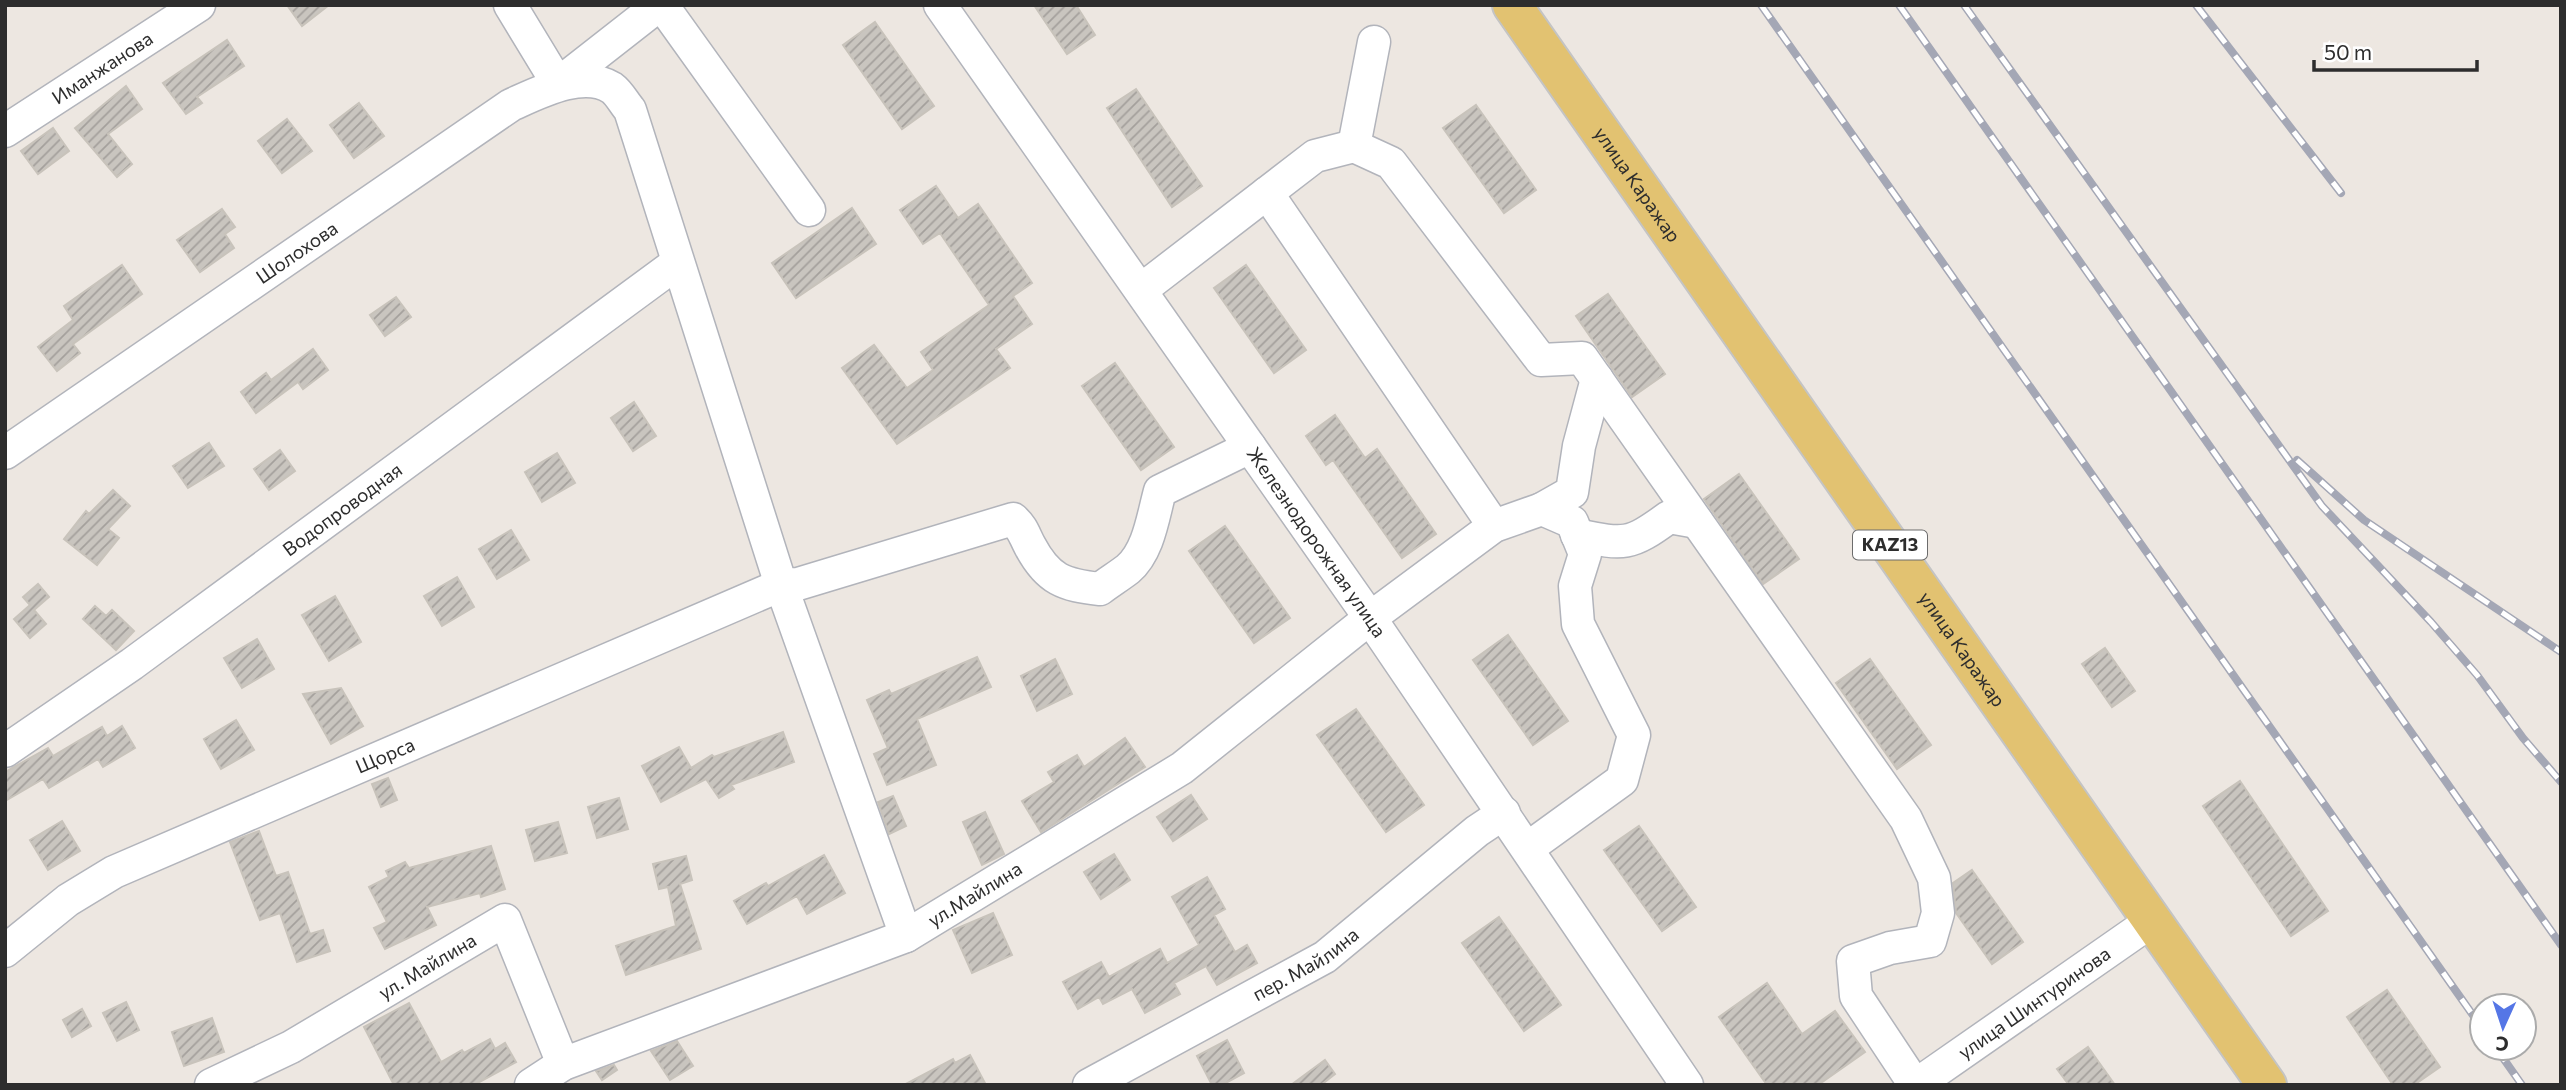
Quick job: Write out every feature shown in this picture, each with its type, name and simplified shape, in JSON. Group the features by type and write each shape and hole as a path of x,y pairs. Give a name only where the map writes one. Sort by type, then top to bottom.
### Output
{"main road":[{"name":"улица Каражар","path":"1512,5 2267,1085"}],"street":[{"name":"Иманжанова","path":"5,131 199,5"},
{"path":"510,5 558,84 661,5 809,210"},
{"name":"Железнодорожная улица","path":"940,5 1370,618 1687,1085"},
{"path":"1354,146 1374,42"},
{"name":"Шолохова","path":"5,453 511,105 558,84 598,81 614,89 630,110 677,263"},
{"path":"1141,290 1315,156 1354,146 1391,163 1541,360 1581,358 1906,818 1934,878 1938,913 1930,942 1890,948 1853,961 1856,996 1915,1085"},
{"path":"1267,193 1494,526"},
{"path":"677,263 781,584 906,936"},
{"name":"Водопроводная","path":"5,751 132,664 677,263"},
{"name":"ул.Майлина","path":"531,1085 563,1064 906,936 1182,768 1370,618 1494,526 1542,509 1572,492 1579,446 1597,379"},
{"name":"Щорса","path":"5,951 68,900 114,872 781,584 798,584 1013,519 1023,527 1043,568 1069,585 1100,589 1130,567 1139,555 1149,532 1160,491 1250,447"},
{"path":"1528,848 1622,780 1634,735 1578,624 1575,586 1585,554 1572,522 1542,509"},
{"path":"1577,535 1614,543 1641,538 1669,517 1697,522"},
{"name":"пер. Майлина","path":"1089,1085 1325,957 1477,831 1504,813"},
{"name":"ул. Майлина","path":"211,1085 291,1046 505,920 563,1064"},
{"name":"улица Шинтуринова","path":"1915,1085 2152,920"}],"building":[{"path":"287,5 329,5 302,26"},
{"path":"1034,5 1076,5 1095,35 1067,54"},
{"path":"875,22 934,106 902,129 843,45"},
{"path":"227,40 244,66 197,97 202,103 186,114 163,83"},
{"path":"126,86 142,109 108,134 132,164 117,177 75,128"},
{"path":"1136,89 1202,186 1172,207 1107,108"},
{"path":"359,103 384,136 354,158 330,125"},
{"path":"1476,105 1536,190 1504,213 1443,128"},
{"path":"287,119 312,151 282,173 258,141"},
{"path":"53,128 69,151 38,174 21,151"},
{"path":"936,186 958,218 978,204 1032,283 1013,296 1032,324 996,349 1010,368 897,444 842,368 874,345 907,388 933,370 921,352 989,305 940,233 923,244 900,210"},
{"path":"852,208 876,244 796,298 772,263"},
{"path":"222,209 235,227 225,234 234,248 200,272 177,240"},
{"path":"122,265 142,294 73,344 80,353 57,371 38,347 73,320 64,306"},
{"path":"1246,265 1306,350 1274,373 1214,288"},
{"path":"1608,294 1665,374 1632,397 1576,316"},
{"path":"396,297 411,317 385,336 370,315"},
{"path":"313,349 328,370 303,389 298,382 256,413 241,392 266,373 271,380"},
{"path":"1115,363 1174,447 1141,470 1082,386"},
{"path":"634,402 656,436 633,451 611,418"},
{"path":"1335,415 1365,458 1377,449 1436,534 1402,558 1333,460 1326,465 1306,436"},
{"path":"209,443 224,466 188,488 173,466"},
{"path":"280,450 295,471 269,490 254,469"},
{"path":"557,453 575,483 542,502 525,472"},
{"path":"1739,474 1799,559 1763,584 1704,499"},
{"path":"113,490 130,506 108,529 119,538 97,565 64,539 86,511 89,514"},
{"path":"1225,526 1290,618 1254,643 1189,551"},
{"path":"511,530 529,560 497,579 479,549"},
{"path":"457,577 474,607 442,626 424,596"},
{"path":"38,584 49,597 34,610 46,624 30,638 14,619 30,605 23,597"},
{"path":"335,596 361,642 329,661 302,615"},
{"path":"95,606 106,616 112,610 134,631 116,650 83,619"},
{"path":"1508,635 1568,721 1533,745 1473,660"},
{"path":"257,639 274,669 242,688 224,658"},
{"path":"2105,648 2135,691 2112,707 2082,664"},
{"path":"977,657 991,687 917,719 936,765 887,785 874,754 888,748 867,700 889,690 891,694"},
{"path":"1055,659 1072,694 1037,711 1021,676"},
{"path":"1870,659 1931,745 1897,769 1836,683"},
{"path":"341,688 363,726 331,744 303,694"},
{"path":"1356,709 1424,805 1386,832 1317,735"},
{"path":"236,720 254,750 221,769 204,739"},
{"path":"122,726 135,748 103,767 98,759 49,788 43,779 5,801 5,772 48,748 53,756 102,727 107,736"},
{"path":"783,732 794,762 731,785 734,789 719,798 706,779 661,802 642,766 679,747 691,768 712,755 714,757"},
{"path":"1125,738 1145,767 1041,832 1022,801 1054,782 1048,772 1077,755 1084,767"},
{"path":"388,778 397,800 381,807 372,784"},
{"path":"2240,781 2328,911 2291,936 2203,806"},
{"path":"1191,795 1207,819 1173,841 1157,817"},
{"path":"893,796 906,826 889,834 878,802"},
{"path":"619,798 628,829 597,838 588,807"},
{"path":"985,812 1004,854 982,865 963,822"},
{"path":"62,821 80,851 48,870 30,840"},
{"path":"558,822 567,853 535,861 526,830"},
{"path":"1639,826 1696,907 1662,931 1604,850"},
{"path":"259,831 276,876 288,872 310,934 323,930 330,951 297,962 280,913 260,920 230,842"},
{"path":"491,846 505,889 481,897 480,893 427,907 436,925 385,949 374,928 387,922 369,887 389,877 386,871 405,862 409,868"},
{"path":"1114,854 1130,880 1101,899 1084,872"},
{"path":"824,855 845,893 807,914 797,896 747,924 734,901 766,883 768,886"},
{"path":"686,856 692,880 680,884 701,949 626,975 616,946 676,926 668,887 659,889 653,864"},
{"path":"1972,870 2023,942 1992,964 1956,913 1953,883"},
{"path":"1207,877 1225,909 1214,915 1235,952 1247,945 1257,963 1217,985 1206,966 1174,983 1180,994 1145,1013 1132,989 1103,1004 1099,997 1078,1009 1063,982 1101,962 1109,977 1160,949 1167,963 1199,945 1172,897"},
{"path":"993,913 1012,955 972,973 953,930"},
{"path":"1499,917 1561,1005 1524,1031 1462,943"},
{"path":"1767,983 1802,1034 1835,1011 1865,1052 1818,1085 1767,1085 1719,1017"},
{"path":"2387,990 2440,1067 2414,1085 2393,1085 2347,1017"},
{"path":"126,1002 139,1030 117,1041 103,1013"},
{"path":"409,1003 441,1062 490,1039 495,1049 505,1043 516,1062 474,1085 394,1085 364,1027"},
{"path":"82,1009 91,1026 72,1037 63,1020"},
{"path":"212,1018 224,1052 184,1066 172,1032"},
{"path":"1227,1040 1244,1073 1222,1085 1212,1085 1197,1056"},
{"path":"677,1041 693,1066 670,1080 651,1051"},
{"path":"2088,1047 2115,1085 2069,1085 2057,1069"},
{"path":"970,1055 986,1085 904,1085 953,1059 955,1063"},
{"path":"1325,1060 1335,1074 1321,1085 1291,1085"},
{"path":"614,1065 617,1070 602,1080 596,1071"}],"railway":[{"path":"1761,5 2468,1008"},
{"path":"1899,5 2561,945"},
{"path":"1964,5 2322,506 2477,675 2523,738 2561,782"},
{"path":"2196,5 2341,193"},
{"path":"2297,460 2364,520 2561,652"},
{"path":"2506,1062 2522,1085"}]}
